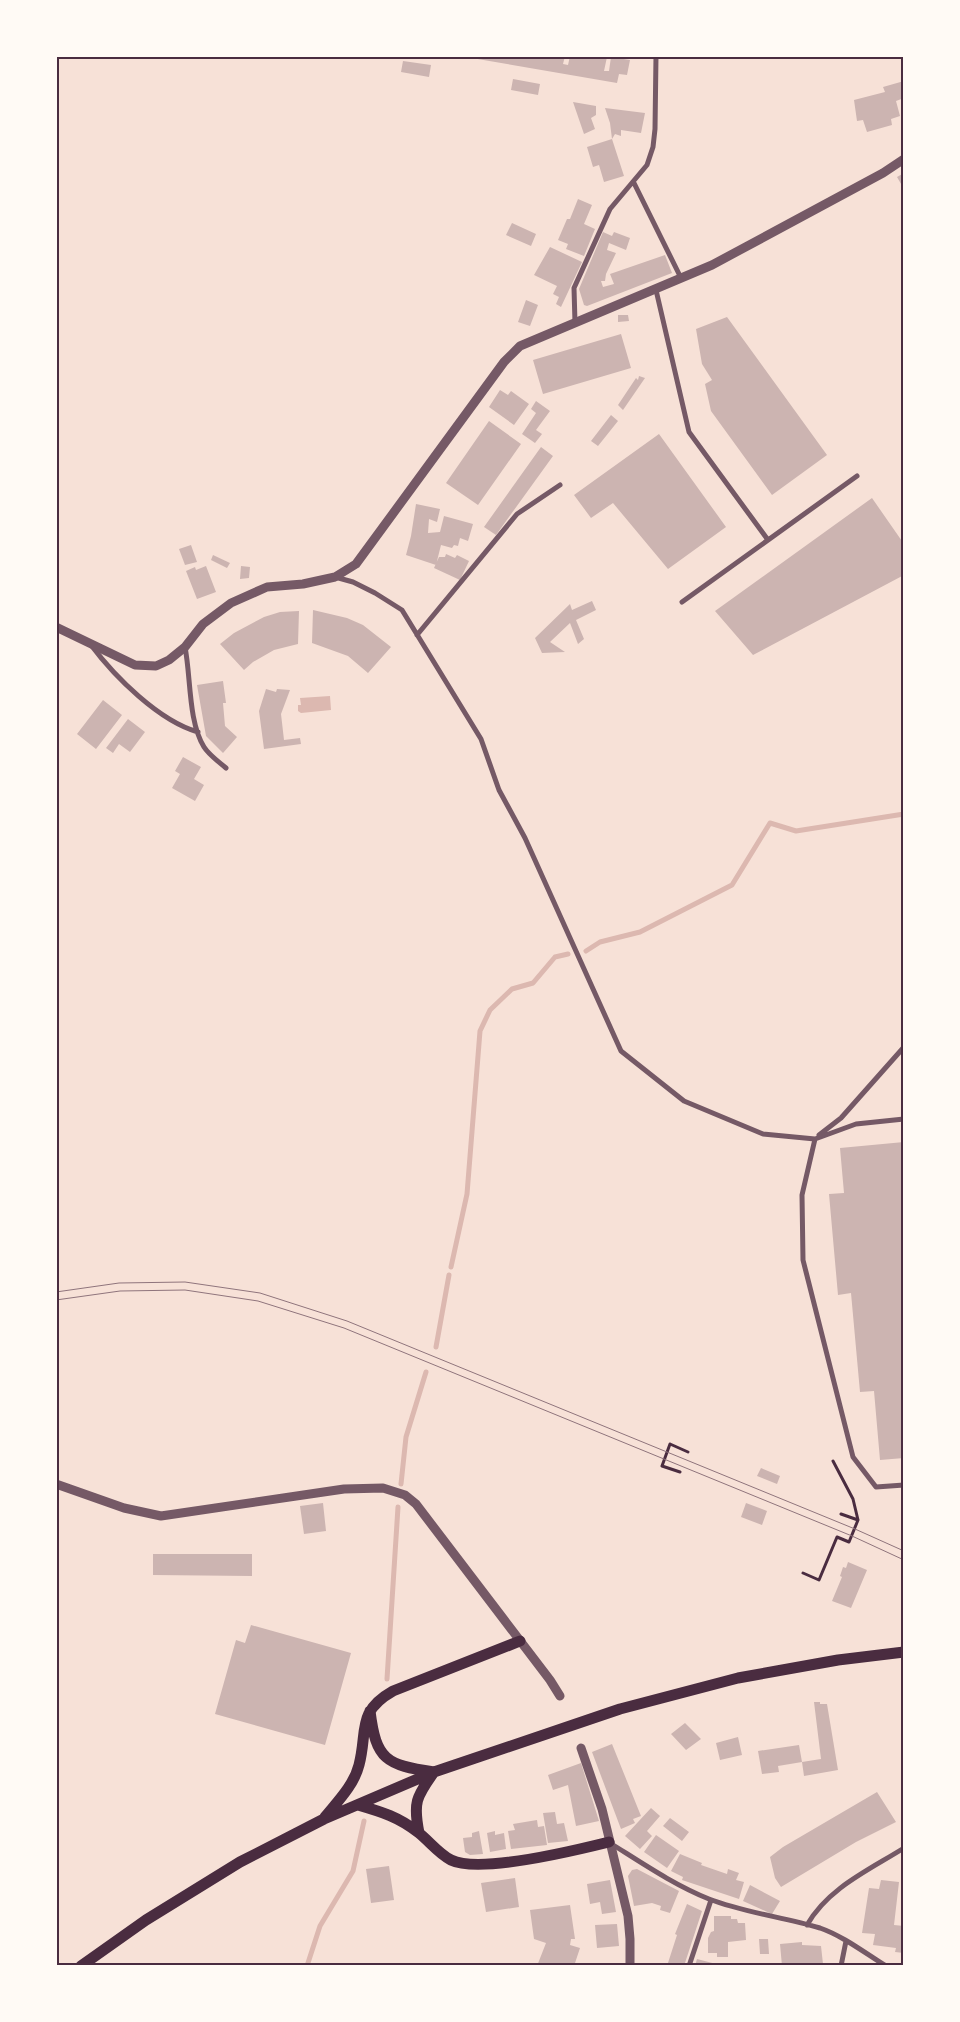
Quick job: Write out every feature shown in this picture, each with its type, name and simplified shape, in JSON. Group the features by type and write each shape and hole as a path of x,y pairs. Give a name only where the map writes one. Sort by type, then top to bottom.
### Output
{"main road":[{"path":"324,1819 349,1787 359,1766 363,1729 370,1710 381,1698 393,1691 520,1641"},
{"path":"81,1966 146,1920 232,1867 324,1819 434,1772 620,1709 738,1678 838,1660 904,1652"},
{"path":"370,1710 378,1749 385,1758 413,1769 434,1772"},
{"path":"419,1833 416,1802 422,1788 434,1772"},
{"path":"358,1805 394,1816 419,1833 440,1853 452,1860 466,1864 530,1859 609,1842"}],"street":[{"path":"575,324 574,288 610,209 634,183 647,165 653,147 656,56"},
{"path":"56,627 135,665 156,666 169,660 185,647 203,624 231,602 267,587 303,584 335,577 356,564 504,362 520,346 712,265 904,160"},
{"path":"634,183 682,279"},
{"path":"656,290 689,432 768,540"},
{"path":"682,602 857,476"},
{"path":"417,635 517,514 560,485"},
{"path":"335,577 353,582 402,610 480,738 498,790 525,838 621,1051 684,1102 763,1134 815,1138 856,1124 904,1119"},
{"path":"89,643 108,667 128,687 171,719 188,729 198,732"},
{"path":"185,647 198,732 204,747 226,768"},
{"path":"904,1047 842,1118 815,1138 802,1195 803,1260 853,1457 876,1487 904,1485"},
{"path":"56,1484 124,1508 161,1516 344,1489 383,1488 405,1495 416,1504 550,1680 560,1696"},
{"path":"581,1748 602,1809 628,1916 630,1966"},
{"path":"609,1842 669,1879 711,1900 820,1928 846,1941 886,1966"},
{"path":"806,1925 813,1913 833,1892 904,1848"},
{"path":"689,1966 711,1900"},
{"path":"841,1966 846,1941"}],"path":[{"path":"680,1472 662,1466 670,1444 688,1452"},
{"path":"803,1573 820,1580 835,1536 849,1542 858,1520 853,1499 833,1461"},
{"path":"841,1514 858,1520"}],"shaded area":[{"path":"330,696 331,710 301,713 298,711 298,705 301,705 300,698"}],"building":[{"path":"460,56 565,56 563,64 568,65 570,56 604,56 607,57 604,71 609,71 611,57 630,60 627,75 619,74 617,83"},
{"path":"403,61 431,65 429,77 401,72"},
{"path":"513,79 540,84 538,95 511,90"},
{"path":"904,81 904,98 896,101 900,116 891,119 892,125 867,132 863,120 857,121 854,100 885,92 883,87"},
{"path":"573,102 596,106 596,115 591,118 595,129 584,134"},
{"path":"605,108 645,113 641,133 621,130 621,136 615,134 612,139 610,123"},
{"path":"612,139 624,176 604,182 599,165 593,167 587,147"},
{"path":"904,173 904,189 897,177"},
{"path":"578,199 592,205 584,224 595,229 584,256 566,249 568,244 558,240 567,219 570,219"},
{"path":"512,223 536,234 531,246 506,235"},
{"path":"603,232 612,236 614,232 630,238 626,250 609,243 607,250 616,253 606,274 605,281 601,281 603,287 614,284 610,274 665,255 672,273 587,306 584,305 579,289"},
{"path":"550,247 582,262 561,307 556,304 559,297 553,294 557,286 534,275"},
{"path":"526,300 538,305 530,326 518,322"},
{"path":"618,315 628,315 629,321 618,322"},
{"path":"727,317 827,455 772,495 711,411 705,384 712,380 702,364 696,329"},
{"path":"621,334 631,368 543,394 533,360"},
{"path":"639,376 645,378 623,410 618,405 636,378 638,380"},
{"path":"500,390 508,395 511,391 529,404 514,425 489,407"},
{"path":"536,401 550,411 536,430 542,434 535,443 522,434 536,413 531,409"},
{"path":"611,415 618,421 598,446 591,441"},
{"path":"489,421 521,444 478,505 446,483"},
{"path":"659,434 726,527 668,569 613,503 591,518 574,495"},
{"path":"541,447 553,456 496,535 484,527"},
{"path":"872,498 904,544 904,575 753,655 715,611"},
{"path":"416,504 440,509 437,522 429,519 428,533 440,532 444,516 473,524 468,541 460,538 458,546 454,545 452,548 441,545 436,565 406,555"},
{"path":"191,545 197,562 185,565 179,549"},
{"path":"446,554 455,558 457,555 469,561 460,580 434,568 439,557 445,557"},
{"path":"213,555 230,563 227,568 211,560"},
{"path":"206,566 216,592 197,599 186,571 195,567 196,570"},
{"path":"241,566 250,567 249,578 240,579"},
{"path":"592,601 596,610 576,620 584,639 578,644 570,623 550,642 565,652 542,653 535,638 570,604 572,610"},
{"path":"313,610 347,618 363,625 391,647 368,673 348,656 312,643"},
{"path":"299,611 298,644 274,650 253,662 244,670 220,644 234,633 264,617 280,612"},
{"path":"223,681 226,703 223,703 225,726 237,737 223,753 206,736 197,685"},
{"path":"266,689 276,692 277,689 290,690 281,714 284,740 300,738 301,744 264,749 259,711"},
{"path":"103,700 122,715 96,749 77,734"},
{"path":"128,719 145,732 130,752 119,744 113,753 106,748"},
{"path":"183,757 201,767 194,779 204,785 195,801 172,788 180,774 175,771"},
{"path":"904,1142 904,1458 880,1460 874,1391 860,1392 851,1293 838,1295 829,1194 844,1193 840,1148"},
{"path":"761,1468 780,1476 777,1484 757,1476"},
{"path":"323,1503 326,1531 304,1534 300,1506"},
{"path":"746,1503 767,1511 762,1525 741,1517"},
{"path":"153,1554 252,1554 252,1576 153,1575"},
{"path":"848,1562 867,1570 851,1608 832,1601 842,1577 840,1576 843,1567 846,1568"},
{"path":"251,1625 351,1653 325,1745 215,1714 236,1640 245,1643"},
{"path":"814,1702 827,1704 838,1770 804,1776 802,1762 821,1759"},
{"path":"685,1723 701,1739 686,1750 671,1734"},
{"path":"738,1737 742,1755 720,1760 716,1743"},
{"path":"612,1744 641,1816 633,1819 635,1823 621,1829 592,1752"},
{"path":"799,1745 802,1762 778,1766 779,1772 762,1774 758,1751"},
{"path":"581,1763 599,1821 576,1826 568,1785 553,1790 548,1775"},
{"path":"877,1792 896,1822 856,1842 781,1887 775,1878 770,1857 783,1847"},
{"path":"651,1808 660,1816 647,1831 652,1836 640,1849 625,1836"},
{"path":"555,1812 557,1824 564,1823 568,1841 548,1843 543,1813"},
{"path":"670,1818 689,1832 682,1841 663,1826"},
{"path":"537,1820 538,1827 544,1826 547,1845 511,1849 508,1831 515,1830 513,1824"},
{"path":"479,1831 483,1854 470,1855 465,1852 463,1838 472,1837 472,1833"},
{"path":"495,1831 495,1835 504,1833 506,1849 490,1852 487,1833"},
{"path":"656,1835 679,1851 667,1868 644,1852"},
{"path":"680,1854 702,1863 701,1865 727,1874 728,1869 739,1873 736,1880 744,1882 739,1899 682,1880 683,1877 671,1871"},
{"path":"389,1866 394,1900 371,1903 366,1869"},
{"path":"637,1869 679,1891 670,1913 660,1910 661,1906 652,1903 634,1906 628,1876 632,1870"},
{"path":"515,1878 519,1907 486,1912 481,1883"},
{"path":"610,1880 616,1912 602,1914 600,1902 590,1904 587,1884"},
{"path":"881,1880 899,1882 894,1925 904,1926 904,1953 895,1952 896,1948 873,1945 875,1934 862,1933 869,1888 879,1889"},
{"path":"750,1885 780,1901 772,1914 743,1901"},
{"path":"687,1904 702,1911 684,1966 667,1966 677,1935 675,1934"},
{"path":"570,1905 575,1939 571,1939 570,1945 580,1948 574,1966 537,1966 546,1943 534,1939 530,1910"},
{"path":"714,1916 731,1916 731,1919 737,1919 738,1923 745,1923 746,1940 728,1942 728,1957 717,1957 717,1953 708,1953 708,1938 711,1932 714,1931"},
{"path":"617,1924 619,1946 597,1948 595,1925"},
{"path":"759,1939 768,1939 769,1954 760,1954"},
{"path":"802,1942 802,1945 821,1946 823,1964 782,1966 780,1944"},
{"path":"697,1959 720,1965 720,1966 695,1966"}],"waterway":[{"path":"586,951 600,942 640,932 732,885 770,823 796,831 904,814"},
{"path":"451,1267 467,1194 480,1031 490,1010 512,989 533,983 555,957 568,954"},
{"path":"436,1347 449,1275"},
{"path":"401,1484 406,1437 426,1372"},
{"path":"387,1679 398,1507"},
{"path":"307,1966 320,1926 353,1871 364,1821"}],"tram line":[{"path":"56,1292 119,1283 185,1282 260,1293 347,1321 855,1529 904,1551"},
{"path":"56,1300 120,1291 185,1290 258,1301 344,1328 852,1536 904,1560"}]}
